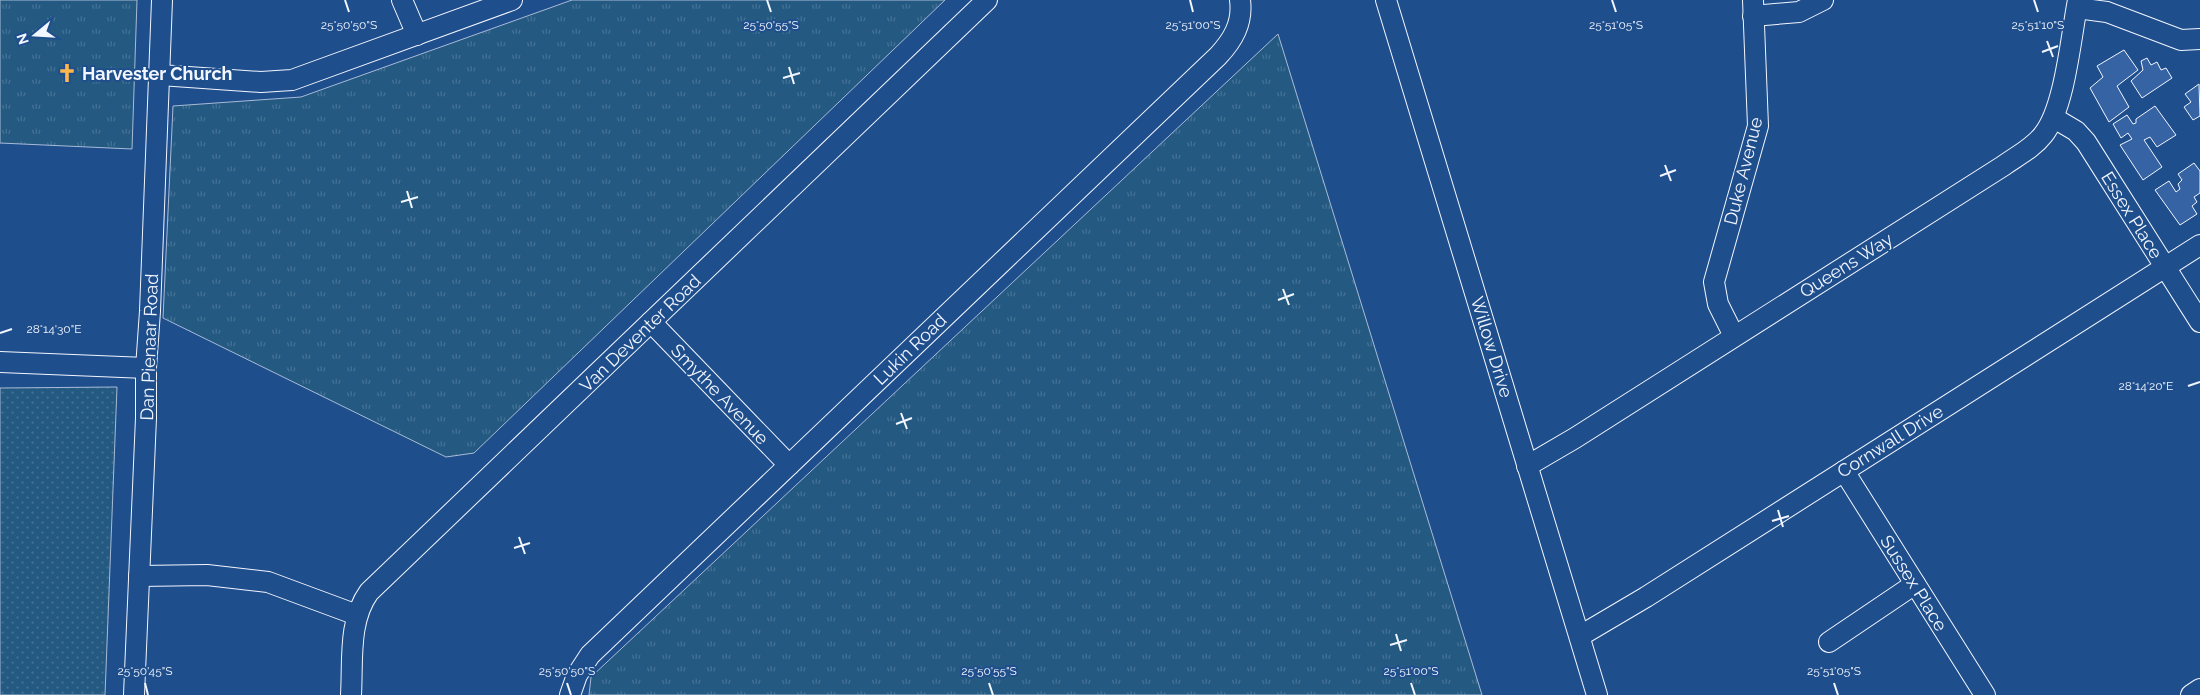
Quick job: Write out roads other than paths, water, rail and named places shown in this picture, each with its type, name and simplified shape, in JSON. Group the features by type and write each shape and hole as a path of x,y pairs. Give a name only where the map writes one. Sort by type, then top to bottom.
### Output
{"street":[{"name":"Dan Pienaar Road","path":"134,695 162,0"},
{"path":"402,0 416,35"},
{"path":"160,75 261,82 286,81 303,77 512,0"},
{"name":"Van Deventer Road","path":"351,695 354,632 357,615 364,599 376,585 987,0"},
{"name":"Lukin Road","path":"570,695 577,675 590,655 1218,56 1234,36 1240,18 1240,0"},
{"name":"Willow Drive","path":"1386,0 1597,695"},
{"path":"1753,8 1799,12 1823,0"},
{"path":"2077,4 2106,12 2182,40 2200,39"},
{"name":"Queens Way","path":"1527,466 2027,150 2042,136 2054,118 2077,4"},
{"name":"Duke Avenue","path":"1734,336 1718,304 1714,282 1758,126 1753,8"},
{"name":"Essex Place","path":"2054,118 2076,131 2086,142 2200,322"},
{"name":"Cornwall Drive","path":"1580,636 1646,597 2200,245"},
{"name":"Smythe Avenue","path":"651,322 788,465"},
{"path":"0,362 146,368"},
{"name":"Sussex Place","path":"1844,471 1915,584 1978,692"},
{"path":"139,576 207,575 268,582 357,615"},
{"path":"1829,642 1915,584"},
{"path":"2191,695 2200,688"}],"place":[{"name":"Harvester Church","path":"67,73"}]}
